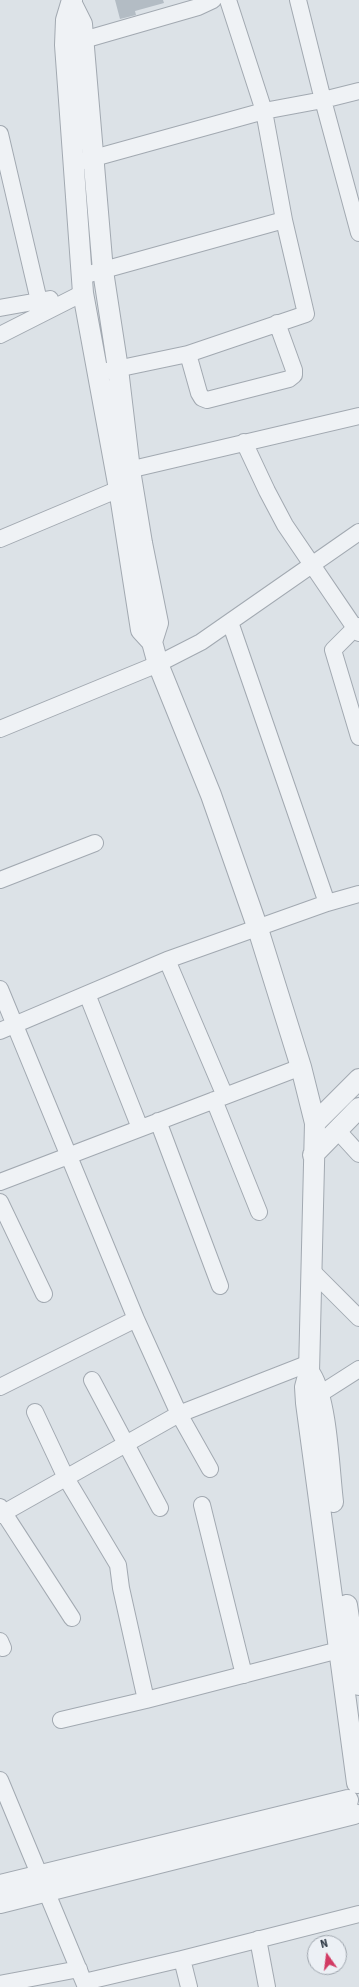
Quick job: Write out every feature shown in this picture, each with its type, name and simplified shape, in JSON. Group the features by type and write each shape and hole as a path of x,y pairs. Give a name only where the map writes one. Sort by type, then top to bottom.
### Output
{"street":[{"path":"74,42 198,7 213,0"},
{"path":"98,373 188,354 306,314 284,220 264,111 228,0"},
{"path":"298,0 359,233"},
{"path":"72,2 66,20 74,42 93,158 103,271 118,369 122,477 141,630 152,642 158,664 211,795 258,929 315,1122 308,1368 305,1387 312,1398 324,1426 338,1550 353,1604 359,1685"},
{"path":"74,42 74,163 83,284 98,373 122,477"},
{"path":"74,163 264,111 359,92"},
{"path":"0,134 4,166 39,300"},
{"path":"0,335 103,271 284,220"},
{"path":"0,308 39,300 83,284"},
{"path":"188,354 199,393 202,398 207,400 289,379 294,375 294,370 277,323"},
{"path":"0,539 122,477 244,442 359,416"},
{"path":"244,442 267,491 285,524 311,564 358,629 333,650 359,737"},
{"path":"0,729 158,664 201,642 359,532"},
{"path":"230,622 327,903"},
{"path":"0,880 95,843"},
{"path":"7,1028 167,960 258,929 327,903 359,894"},
{"path":"167,960 219,1098 259,1212"},
{"path":"0,989 7,1028 69,1156 136,1319 179,1414 210,1469"},
{"path":"87,994 140,1128"},
{"path":"0,1182 300,1067"},
{"path":"315,1122 359,1078"},
{"path":"314,1155 359,1108"},
{"path":"158,1121 220,1286"},
{"path":"337,1130 359,1154"},
{"path":"0,1202 44,1294"},
{"path":"310,1269 359,1318"},
{"path":"0,1387 136,1319"},
{"path":"72,1618 1,1512 66,1478 179,1414 308,1368"},
{"path":"312,1398 359,1369"},
{"path":"92,1380 125,1445 160,1508"},
{"path":"0,1903 43,1884 355,1799 312,1398"},
{"path":"35,1412 66,1478 118,1565 121,1588 146,1700"},
{"path":"202,1505 244,1675"},
{"path":"61,1720 146,1700 339,1650"},
{"path":"0,1780 83,1980"},
{"path":"0,1885 43,1884"},
{"path":"0,1984 83,1980 182,1959 359,1914"},
{"path":"258,1939 267,1987"},
{"path":"182,1959 189,1987"}],"building":[{"path":"115,0 163,0 164,3 135,11 136,15 120,19"}]}
